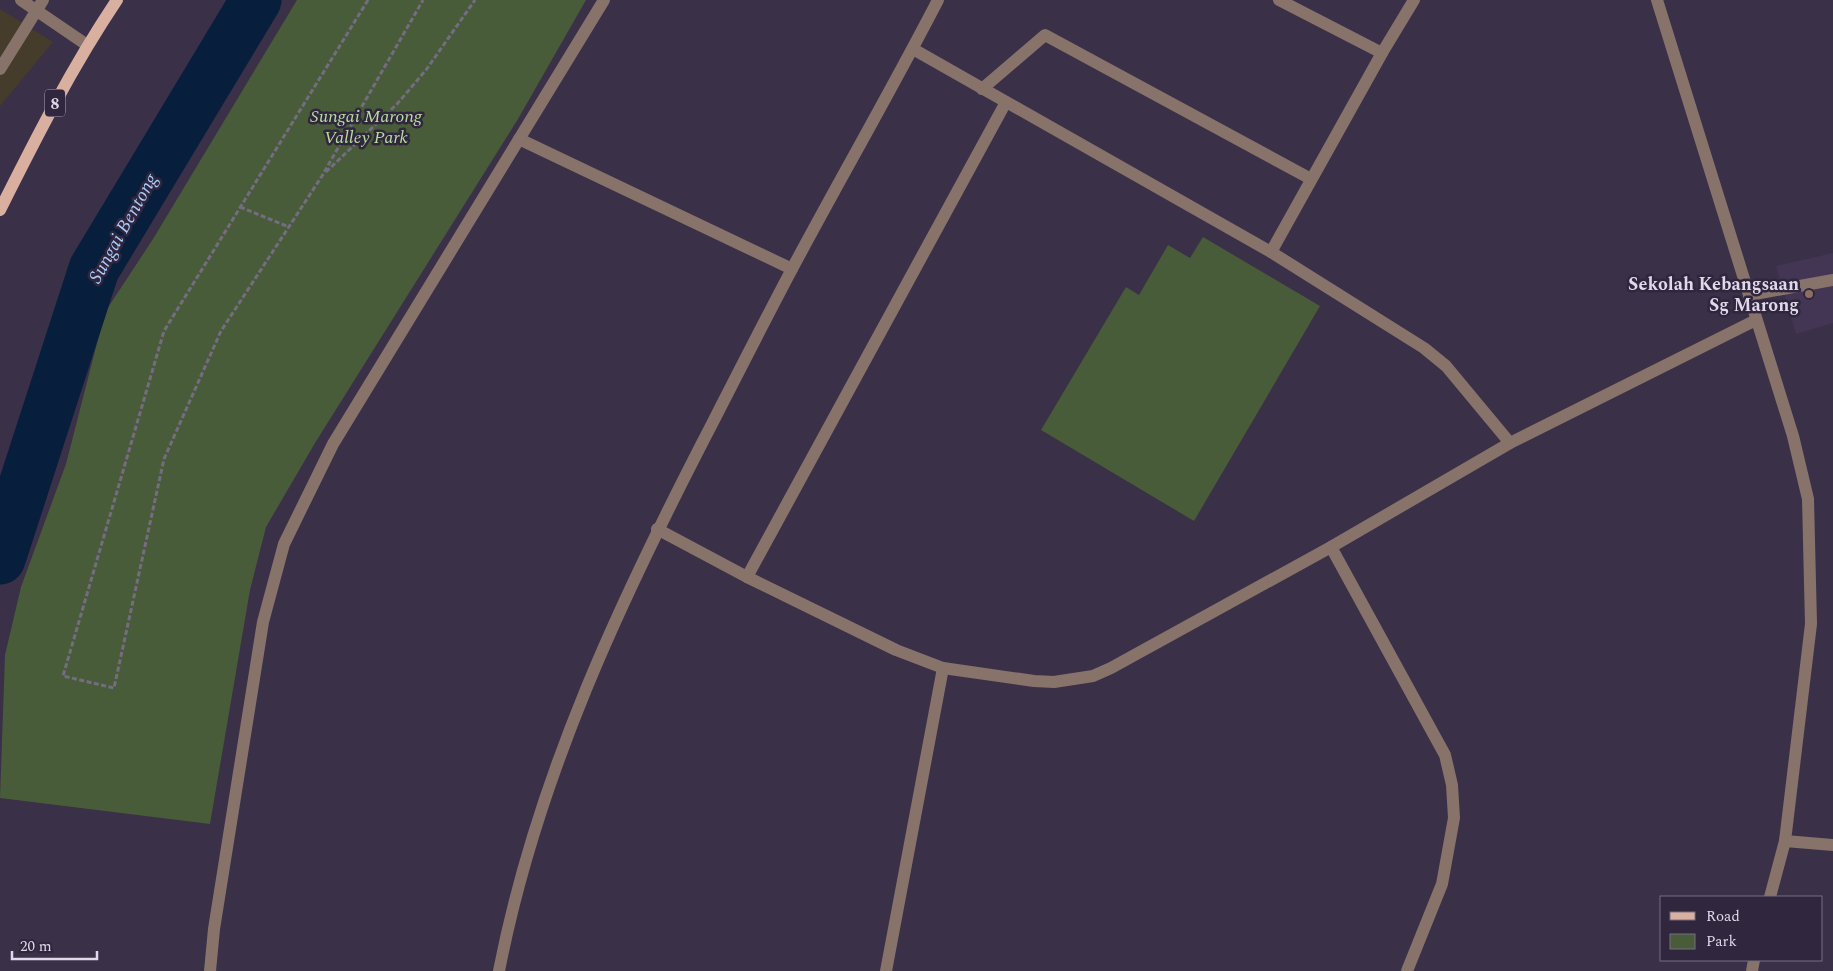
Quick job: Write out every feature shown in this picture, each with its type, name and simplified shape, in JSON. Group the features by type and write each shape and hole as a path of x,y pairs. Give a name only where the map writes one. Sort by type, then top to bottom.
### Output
{"main road":[{"name":"8","path":"0,210 37,135 87,45 117,0"}],"street":[{"path":"21,0 39,5 87,45"},
{"path":"210,971 214,928 263,622 284,544 333,444 604,0"},
{"path":"499,971 528,851 557,762 590,679 657,530 792,269 938,0"},
{"path":"1279,0 1382,53"},
{"path":"1271,252 1382,53 1414,0"},
{"path":"1656,0 1793,436 1808,499 1811,624 1785,841 1770,896"},
{"path":"0,69 39,5"},
{"path":"982,89 1046,34 1312,179"},
{"path":"913,49 1271,252 1424,348 1446,366 1510,443"},
{"path":"747,577 1006,102"},
{"path":"520,139 792,269"},
{"path":"1749,295 1833,280"},
{"path":"657,530 747,577 896,650 943,668 1034,681 1054,682 1092,676 1111,668 1331,547 1510,443 1756,320"},
{"path":"1331,547 1445,755 1452,785 1454,818 1442,884 1407,971"},
{"path":"886,971 943,668"},
{"path":"1785,841 1833,845"}],"path":[{"path":"368,0 164,330 63,676 114,688 164,459 221,331 322,176 423,0"},
{"path":"322,176 397,104 426,70 475,0"},
{"path":"240,207 289,227"}],"shaded area":[{"path":"0,9 53,42 0,106"},
{"name":"Sekolah Kebangsaan Sg Marong","path":"1833,253 1833,323 1796,334 1776,266"}],"green space":[{"name":"Sungai Marong Valley Park","path":"297,0 586,0 518,119 315,443 266,527 250,590 210,824 0,798 5,655 21,587 66,464 105,312 153,239"},
{"path":"1203,237 1320,306 1194,521 1041,430 1126,287 1139,295 1168,245 1190,258"}],"waterway":[{"name":"Sungai Bentong","path":"0,559 94,269 256,0"}],"place":[{"name":"Sekolah Kebangsaan Sg Marong","path":"1809,294"}]}
